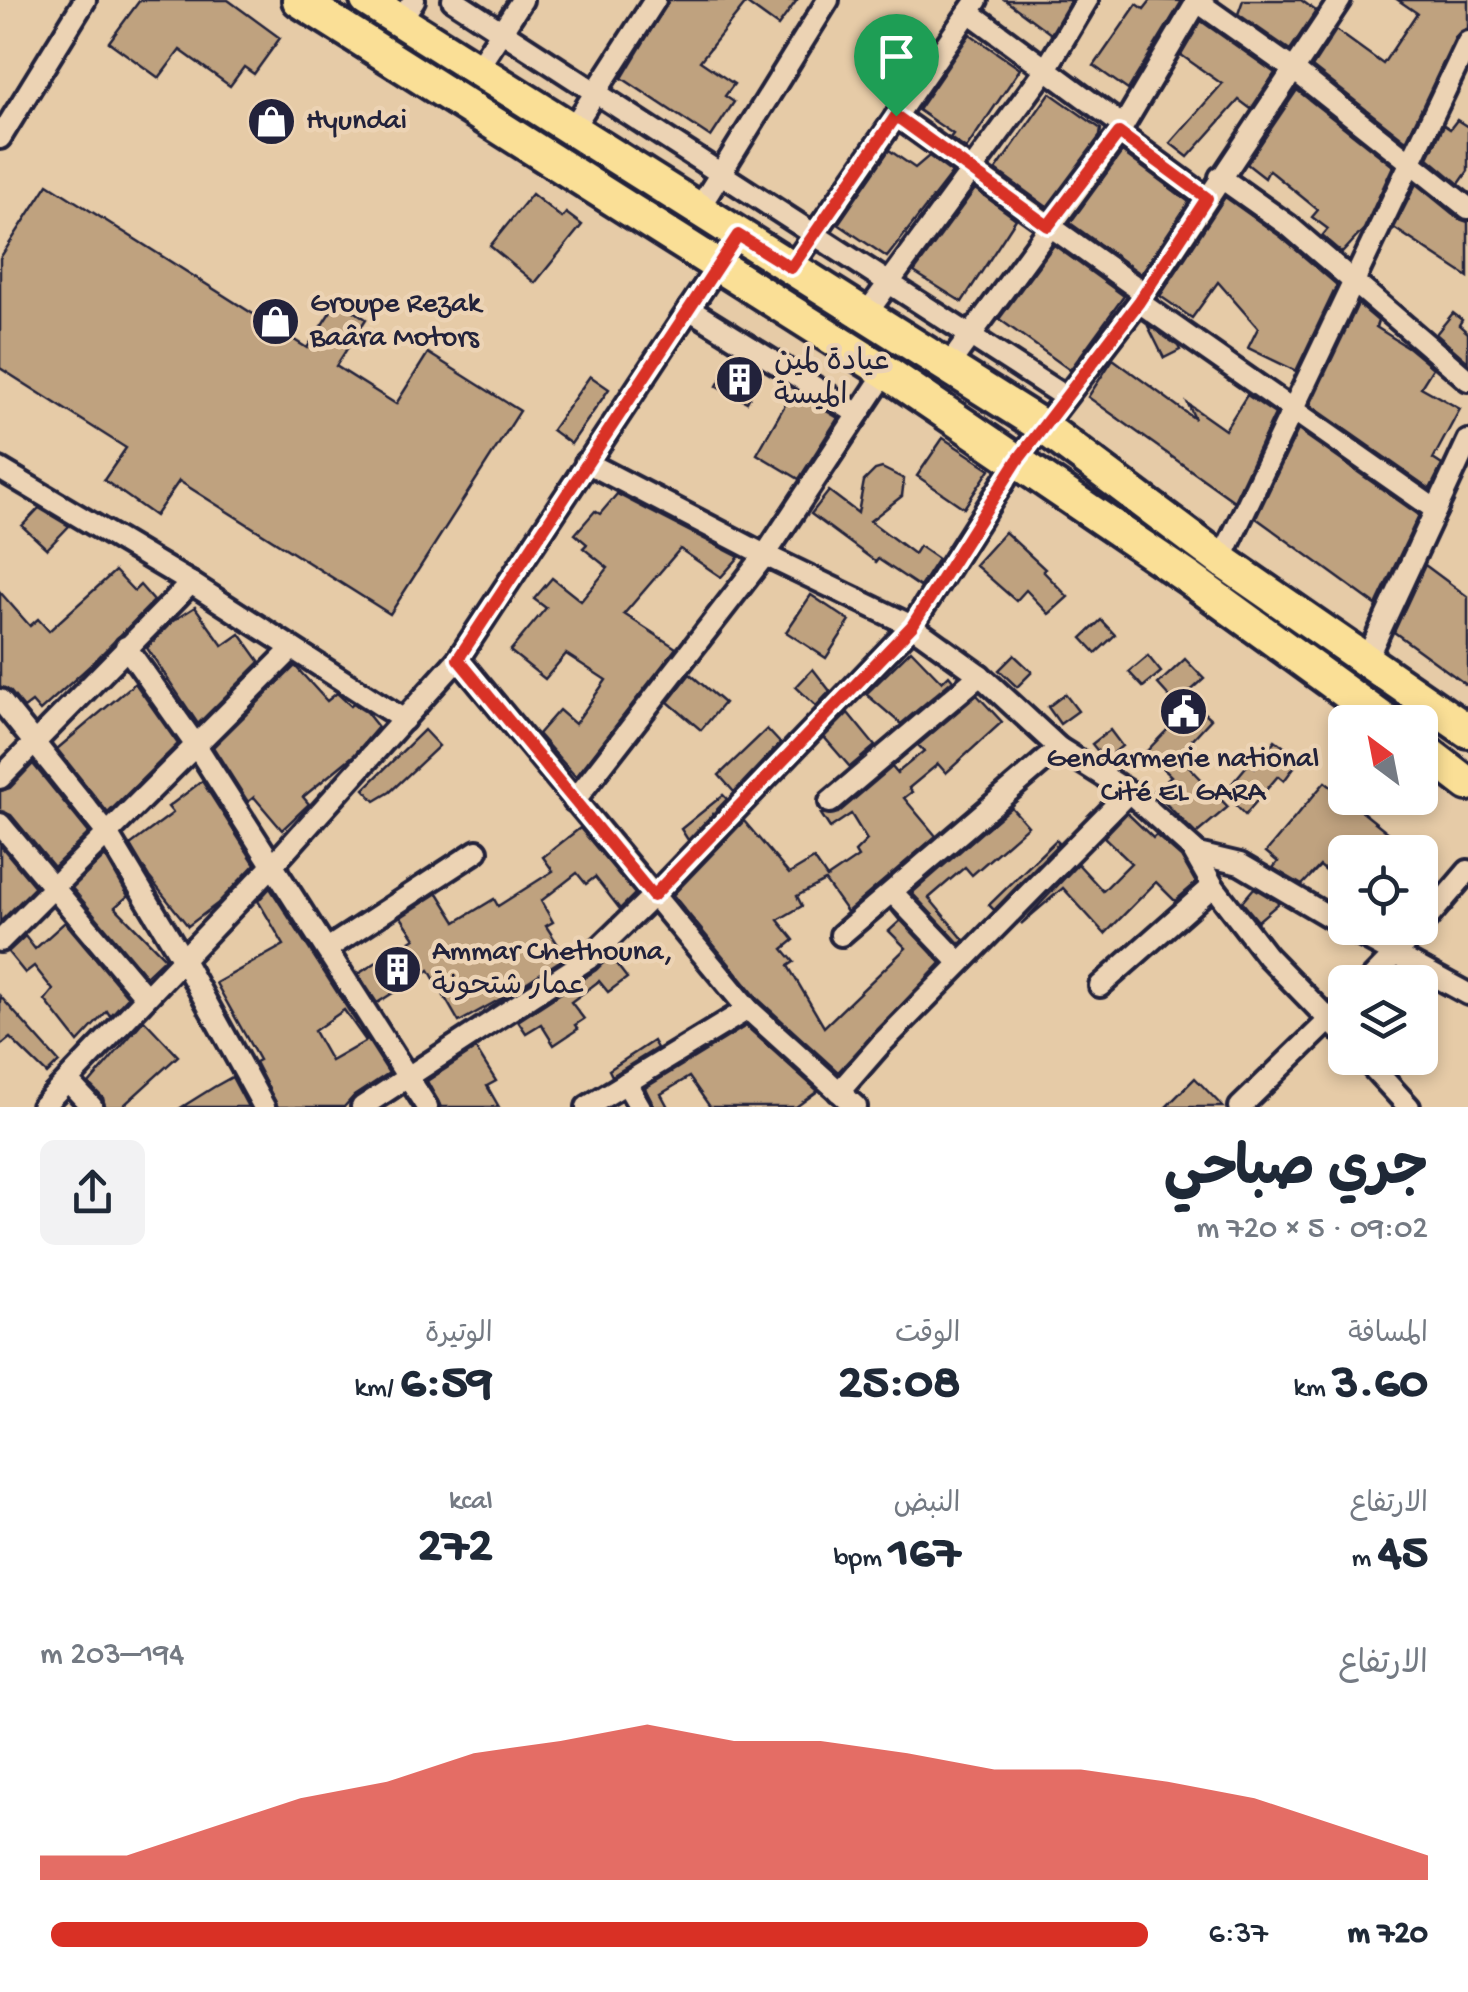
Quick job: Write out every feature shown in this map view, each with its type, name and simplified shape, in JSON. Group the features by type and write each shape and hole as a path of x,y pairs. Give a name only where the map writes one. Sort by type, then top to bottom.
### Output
{"main road":[{"path":"299,0 886,372 1190,579 1364,705"},
{"path":"367,0 407,10 477,69 1042,426 1221,560 1468,731"},
{"path":"1438,761 1468,784"}],"street":[{"path":"0,138 85,0"},
{"path":"453,0 1065,397"},
{"path":"477,69 522,0"},
{"path":"572,130 655,0"},
{"path":"698,210 828,0"},
{"path":"866,314 1046,69 1088,0"},
{"path":"948,366 1121,129 1196,0 1294,70 1468,208"},
{"path":"362,1107 588,958 653,896 912,626 1017,461 1142,298 1340,0"},
{"path":"791,268 973,6 1207,198"},
{"path":"1221,560 1468,42"},
{"path":"896,116 1291,409 1436,510"},
{"path":"1220,178 1289,226 1468,380"},
{"path":"42,1107 273,865 458,659 738,235"},
{"path":"689,309 858,414"},
{"path":"574,801 765,555 886,372"},
{"path":"1367,658 1468,441"},
{"path":"586,462 912,626 980,674 1059,748 1129,792 1198,854 1240,864 1328,916"},
{"path":"0,469 191,583 404,720"},
{"path":"0,778 191,583"},
{"path":"126,647 195,744 427,1107"},
{"path":"0,941 291,650"},
{"path":"458,659 748,1009 856,1107"},
{"path":"830,802 980,674"},
{"path":"0,700 106,832 182,958 264,1107"},
{"path":"841,936 1059,748"},
{"path":"839,1092 880,1045 1129,792"},
{"path":"0,824 145,996"},
{"path":"1188,843 1214,886 1267,956 1328,1004"},
{"path":"327,949 477,850"},
{"path":"1438,906 1468,872"},
{"path":"1100,986 1214,886"},
{"path":"892,892 960,963"},
{"path":"1376,945 1468,994"},
{"path":"1386,965 1404,945"},
{"path":"587,1107 748,1009"},
{"path":"1250,1104 1328,1022"},
{"path":"1380,1075 1409,1107"},
{"path":"68,1082 92,1107"},
{"path":"626,1083 640,1107"}],"building":[{"path":"140,0 228,0 280,38 254,74 244,67 230,86 180,50 159,78 109,42"},
{"path":"669,0 797,0 778,26 746,3 700,61 734,84 725,96 734,102 711,137 622,78"},
{"path":"1005,0 1071,0 1051,34"},
{"path":"1151,0 1182,1 1128,90 1094,66 1137,4 1144,9"},
{"path":"1243,0 1301,0 1316,11 1290,50 1238,14"},
{"path":"1398,0 1468,0 1468,28 1456,36 1406,141 1312,67 1336,30 1383,64 1417,13"},
{"path":"1201,21 1275,73 1251,109 1239,100 1188,157 1170,143 1222,84 1181,55"},
{"path":"970,34 1020,69 966,149 950,138 953,134 918,110"},
{"path":"1297,90 1393,166 1364,229 1342,253 1322,236 1328,229 1312,217 1318,210 1269,170 1265,178 1247,164"},
{"path":"1050,93 1101,129 1100,136 1047,207 996,170"},
{"path":"1457,120 1468,127 1468,171 1459,184 1428,158 1444,125 1450,129"},
{"path":"889,150 915,168 929,156 952,173 887,257 838,224"},
{"path":"1122,152 1189,202 1141,274 1070,223"},
{"path":"48,184 307,348 338,300 366,319 336,366 396,404 428,353 520,411 390,614 179,481 155,516 104,480 126,448 0,368 0,258"},
{"path":"1416,184 1468,222 1468,277 1394,228"},
{"path":"975,189 1016,219 962,302 914,272"},
{"path":"532,194 562,218 566,213 582,225 535,283 490,246"},
{"path":"1225,197 1281,237 1337,285 1296,371 1248,348 1258,328 1218,282 1192,318 1160,296"},
{"path":"1054,245 1124,296 1070,370 999,319"},
{"path":"1358,304 1378,321 1376,327 1433,368 1421,387 1460,409 1433,459 1442,465 1430,489 1310,405"},
{"path":"1453,313 1468,333 1468,362 1436,334"},
{"path":"1147,324 1178,346 1180,350 1164,358"},
{"name":"عيادة لمين الميسة","path":"732,359 762,374 747,402 717,386"},
{"path":"1113,359 1195,419 1188,404 1225,430 1247,395 1275,414 1234,501 1088,397"},
{"path":"590,376 609,389 571,444 552,430"},
{"path":"793,391 838,418 799,479 757,454"},
{"path":"1298,430 1419,515 1376,605 1256,518"},
{"path":"943,438 990,469 964,508 917,476"},
{"path":"882,468 904,479 902,496 870,521 914,554 919,546 938,559 920,587 878,559 876,562 811,514 829,491 858,513 864,481"},
{"path":"617,494 739,557 721,577 680,549 624,614 676,648 576,777 538,734 559,710 575,724 606,680 566,654 545,679 510,651 546,608 534,599 552,578 581,601 608,568 583,548 587,544 575,534"},
{"path":"39,508 69,526 47,549 22,526"},
{"path":"1005,532 1068,597 1049,614 1026,590 1016,601 975,565"},
{"path":"1425,565 1468,597 1468,686 1394,632"},
{"path":"115,571 134,591 140,585 154,601 40,711 32,702 24,708 10,691 0,686 0,592 30,626 38,619 49,631"},
{"path":"811,595 850,621 826,658 786,632"},
{"path":"195,607 223,646 240,634 260,662 198,724 147,648 173,621"},
{"path":"1101,620 1115,635 1096,653 1082,638"},
{"path":"911,650 942,682 949,675 953,680 901,724 866,694"},
{"path":"1014,655 1032,672 1017,687 999,670"},
{"path":"1148,656 1161,672 1143,687 1129,672"},
{"path":"1185,659 1204,679 1176,704 1158,684"},
{"path":"295,666 327,701 337,693 351,706 366,712 378,727 354,755 303,797 309,804 282,830 254,797 248,802 213,747"},
{"path":"813,669 830,691 816,706 796,687"},
{"path":"690,674 724,703 701,730 668,702"},
{"path":"135,683 178,744 108,813 57,749"},
{"path":"1065,694 1078,711 1060,724 1048,707"},
{"path":"977,695 1002,722 946,773 938,764 909,788 912,792 904,798 936,836 847,912 825,881 797,896 802,906 778,920 794,940 783,949 794,962 788,966 824,1027 906,948 889,931 900,921 891,910 941,963 838,1072 758,999 673,895 744,821 789,874 814,859 827,878 858,857 855,852 867,840 851,814 830,828 821,814 838,813 892,767 897,773 924,751 918,745"},
{"path":"1193,703 1211,719 1178,755 1228,807 1196,834 1153,791 1171,776 1146,752"},
{"path":"848,713 875,746 850,767 824,737"},
{"path":"767,729 780,743 734,792 719,775"},
{"path":"424,730 439,746 375,801 364,789"},
{"path":"1110,730 1122,746 1105,760 1092,744"},
{"path":"1275,740 1300,759 1284,781 1278,776 1245,815 1224,793 1250,762 1255,767"},
{"path":"33,764 89,833 54,867 11,815 0,811 0,791 10,788"},
{"path":"202,781 255,864 217,904 188,926 149,877 130,845 173,813 168,807"},
{"path":"1325,782 1328,815 1366,815 1391,835 1328,835 1328,873 1320,866 1302,885 1273,868 1278,862 1266,852"},
{"path":"723,795 727,799 688,840 681,829"},
{"path":"1011,807 1028,826 972,875 965,867 929,898 964,940 960,944 912,893"},
{"path":"1127,813 1181,857 1196,883 1175,901 1156,882 1105,934 1063,888 1021,924 1078,864 1103,891 1131,863 1104,837"},
{"path":"580,828 635,894 620,909 595,877 586,884 577,873 541,901 553,922 546,926 566,957 459,1022 429,970 377,1003 358,974 415,938 401,917 438,893 456,922 494,899 498,906 553,871 543,857"},
{"path":"1056,840 1059,843 994,910 989,905"},
{"path":"0,845 35,887 0,922"},
{"path":"105,856 128,896 115,907 165,958 146,976 72,888"},
{"path":"270,888 389,1073 344,1107 278,1107 255,1062 259,1060 216,983 284,945 258,901","holes":["344,1010 366,1041 331,1061 314,1031"]},
{"path":"1254,888 1279,903 1258,921 1242,902"},
{"path":"65,922 128,997 110,1016 107,1011 78,1042 45,1000 53,990 34,966 25,973 8,952 25,936 35,949"},
{"path":"610,956 627,978 608,992 599,981 571,1002 584,1019 575,1025 578,1029 554,1045 541,1024 526,1033 518,1021 596,970"},
{"path":"0,996 59,1062 47,1074 10,1038 0,1046"},
{"path":"144,1020 178,1056 122,1107 105,1107 103,1098 89,1084"},
{"path":"746,1026 818,1091 796,1107 710,1107 689,1077 661,1094 668,1107 654,1107 645,1088"},
{"path":"653,1041 657,1048 612,1076 609,1070"},
{"path":"476,1049 496,1081 487,1086 499,1107 441,1107 427,1081"},
{"path":"232,1077 248,1107 182,1107 214,1087"},
{"path":"1195,1078 1223,1107 1166,1107"}],"place":[{"name":"Hyundai","path":"271,122"},
{"name":"Groupe Rezak Baâra Motors","path":"275,322"},
{"name":"عيادة لمين الميسة","path":"739,380"},
{"name":"Gendarmerie national Cité EL GARA","path":"1183,711"},
{"name":"Ammar Chethouna, عمار شتحونة","path":"397,970"}],"route":[{"path":"896,116 1048,226 1119,133 1207,198 1139,302 1017,461 912,626 653,896 458,659 738,235 791,268 896,116"}]}
